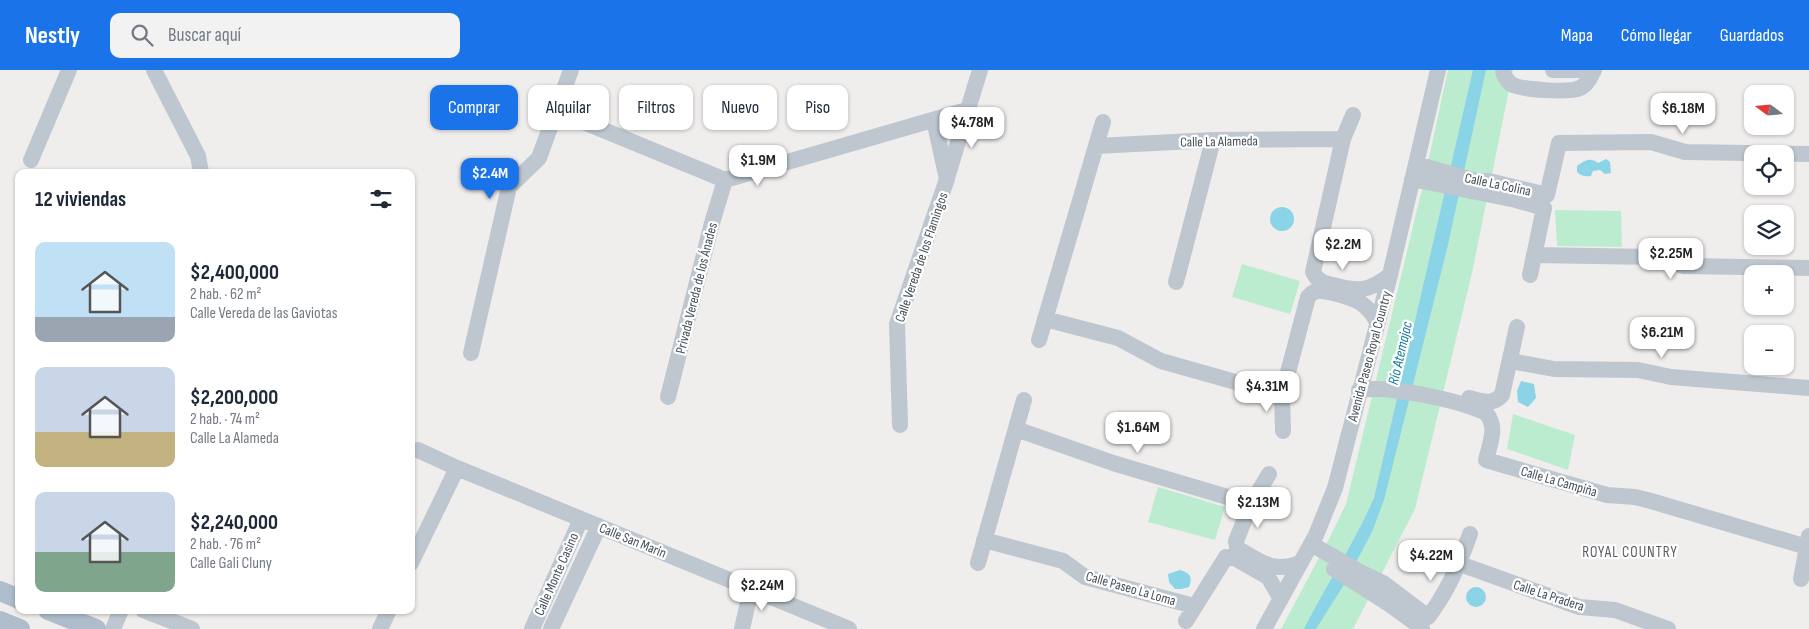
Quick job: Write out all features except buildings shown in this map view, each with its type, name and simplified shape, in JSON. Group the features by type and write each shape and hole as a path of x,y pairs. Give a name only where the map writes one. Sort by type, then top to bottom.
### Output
{"main road":[{"path":"0,591 15,597"},
{"path":"58,614 96,629"},
{"path":"0,621 20,629"}],"street":[{"path":"31,160 69,70"},
{"path":"154,70 198,156 200,169"},
{"path":"566,85 571,70"},
{"path":"603,130 725,180 967,110 980,70"},
{"name":"Avenida Paseo Royal Country","path":"1264,629 1281,600 1313,555 1335,488 1377,322 1422,173 1438,70"},
{"path":"1503,72 1512,84 1538,90 1555,91 1580,88 1588,72 1553,70"},
{"name":"Calle Vereda de los Flamingos","path":"900,425 896,324 947,179 967,110"},
{"path":"1353,115 1343,139 1313,272 1316,277 1324,282 1352,290 1371,287 1390,275"},
{"name":"Calle Vereda de los Flamingos","path":"934,120 947,179"},
{"path":"1039,340 1102,122"},
{"path":"471,352 509,187 539,158 550,130"},
{"name":"Calle La Alameda","path":"1096,146 1213,140 1343,139"},
{"path":"1176,282 1213,140"},
{"name":"Calle La Colina","path":"1477,187 1490,181 1547,195 1559,143 1651,142 1685,152 1809,154"},
{"name":"Calle La Colina","path":"1422,173 1477,187 1544,208 1530,275"},
{"name":"Privada Vereda de los Ánades","path":"668,397 712,223 725,180"},
{"path":"1534,255 1652,257 1684,266 1809,268"},
{"path":"1283,431 1282,395 1308,297 1311,293 1323,291 1356,300 1368,309 1377,322"},
{"path":"1045,319 1118,338 1161,361 1282,395"},
{"name":"Calle La Campiña","path":"1359,390 1383,385 1490,403 1502,395 1517,327"},
{"path":"1511,361 1554,369 1638,370 1671,377 1809,388"},
{"name":"Calle La Campiña","path":"1366,367 1383,385"},
{"name":"Calle La Campiña","path":"1428,392 1486,413 1492,419 1493,427 1486,460 1607,495 1635,497 1808,542 1801,578"},
{"path":"978,563 1024,400"},
{"path":"1016,429 1113,463 1251,504"},
{"name":"Calle San Marin","path":"418,450 457,468 849,629"},
{"path":"415,555 457,468"},
{"path":"1268,474 1251,504 1236,541 1237,547 1240,550 1275,568 1292,566 1313,555 1342,573 1359,579 1383,583 1428,617 1460,564 1470,534"},
{"name":"Calle Monte Casino","path":"532,629 581,518"},
{"name":"Calle Monte Casino","path":"551,629 599,526"},
{"name":"Calle Paseo La Loma","path":"984,540 1063,561 1085,577 1194,606"},
{"name":"Calle Paseo La Loma","path":"1186,621 1226,558 1230,557 1268,577 1281,600"},
{"name":"Calle La Pradera","path":"1460,564 1579,607 1615,610 1668,629"},
{"path":"1359,579 1421,629"},
{"path":"742,629 751,589"},
{"path":"113,629 119,614"},
{"path":"153,614 192,629"},
{"path":"380,629 387,614"}],"green space":[{"path":"1448,70 1513,70 1472,273 1415,509 1353,629 1281,629 1346,504 1423,185"},
{"path":"1555,210 1621,211 1622,247 1557,246"},
{"path":"1242,264 1300,281 1290,314 1232,297"},
{"path":"1513,414 1575,435 1568,470 1507,449"},
{"path":"1158,487 1225,507 1215,540 1148,522"}],"water":[{"path":"1473,70 1486,70 1447,249 1384,500 1372,532 1345,583 1316,629 1304,629 1358,532 1374,498"},
{"path":"1606,159 1610,162 1611,173 1605,174 1600,170 1593,171 1591,176 1587,176 1577,172 1577,166 1585,161 1592,160 1598,163"},
{"path":"1282,207 1290,211 1294,219 1290,227 1282,231 1274,227 1270,219 1274,211"},
{"path":"1521,381 1534,384 1536,398 1528,407 1518,402 1517,391"},
{"path":"1180,570 1190,576 1191,581 1189,587 1175,589 1169,582 1168,574"},
{"path":"1476,587 1483,590 1486,597 1483,604 1476,607 1469,604 1466,597 1469,590"}],"district":[{"name":"ROYAL COUNTRY","path":"1630,552"}],"water label":[{"name":"Río Atemajac","path":"1400,353"}]}
